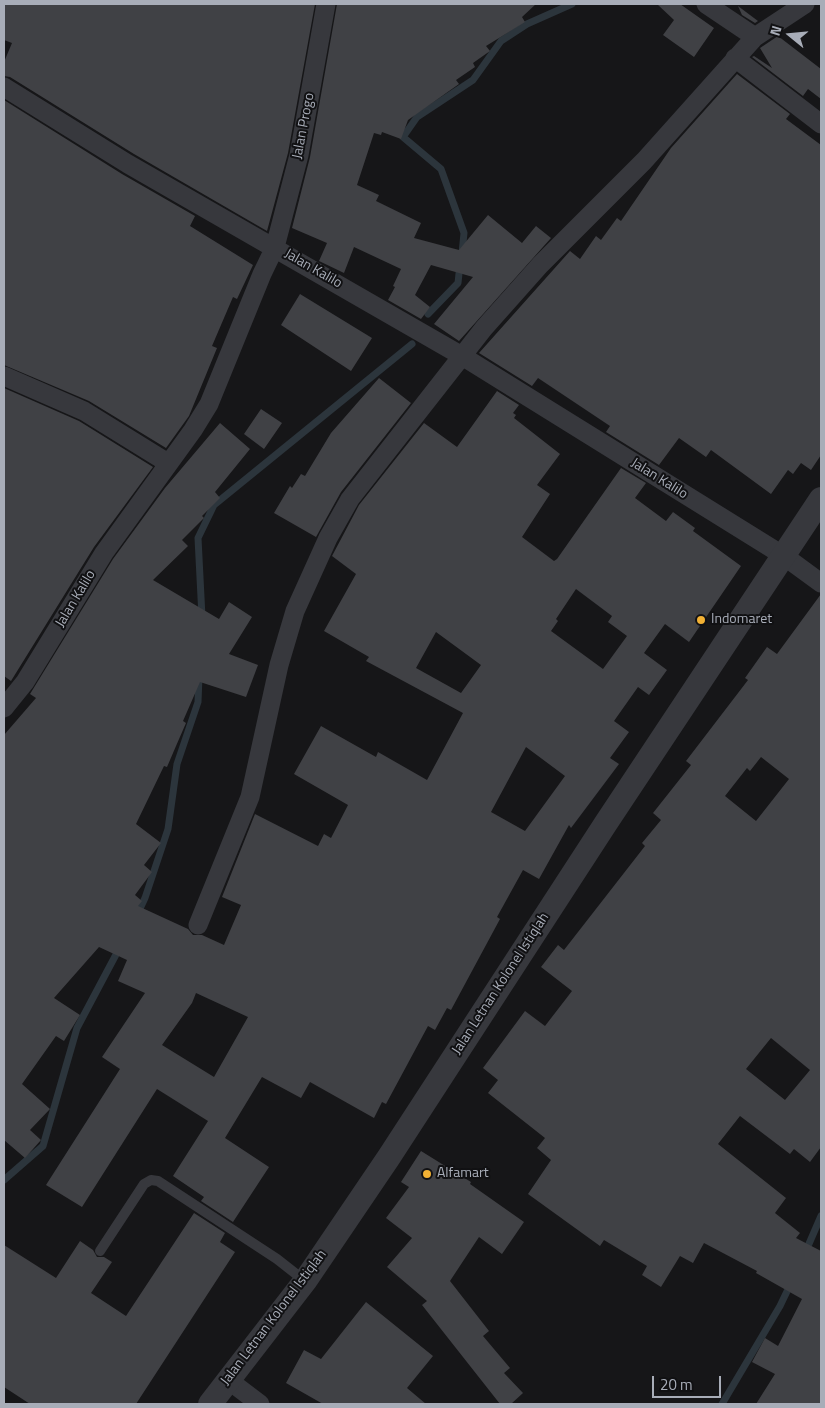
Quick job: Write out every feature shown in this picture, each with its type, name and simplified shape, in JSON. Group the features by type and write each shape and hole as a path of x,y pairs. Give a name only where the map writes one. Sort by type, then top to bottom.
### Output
{"street":[{"name":"Jalan Progo","path":"275,247 299,155 326,4"},
{"path":"706,4 755,37"},
{"path":"198,925 250,796 279,665 295,612 309,575 350,499 484,328 540,265 644,161 755,37 806,4"},
{"path":"735,58 821,124"},
{"path":"4,88 128,164 275,247"},
{"name":"Jalan Kalilo","path":"4,708 25,682 104,553 209,404 262,274 275,247 462,356 784,556 821,583"},
{"path":"4,376 84,411 168,463"},
{"name":"Jalan Letnan Kolonel Istiqlah","path":"210,1404 227,1379 305,1281 389,1157 601,831 821,499"},
{"path":"227,1379 260,1404"}],"lane":[{"path":"100,1250 144,1184 151,1180 158,1181 277,1259 305,1281"}],"building":[{"path":"4,4 315,4 288,153 267,231 134,154 10,77 4,76 4,62 12,43 4,40"},
{"path":"337,4 536,4 522,17 525,22 486,46 490,51 473,63 475,67 456,80 459,84 408,120 401,139 382,132 381,135 374,133 357,185 379,195 376,201 421,223 414,238 459,250 488,215 522,243 536,226 551,238 459,341 434,324 473,277 431,265 415,295 430,307 421,319 388,300 401,269 354,247 344,273 319,261 327,243 292,228 310,157"},
{"path":"657,4 680,4 714,28 694,57 663,35 674,20"},
{"path":"738,6 758,21 755,23 742,15"},
{"path":"778,36 821,69 821,99 808,89 803,96 752,57 754,56 772,68 760,48"},
{"path":"737,74 790,114 786,119 821,145 821,455 811,470 801,463 793,474 788,470 771,494 711,450 706,457 679,438 659,465 606,432 610,426 538,378 532,386 479,353 570,251 580,259 596,236 601,240 617,218 621,221 671,148"},
{"path":"4,100 122,174 195,216 190,226 253,265 237,299 233,297 212,346 217,348 189,416 166,448 89,401 4,365"},
{"path":"300,294 372,338 351,371 281,325"},
{"path":"379,378 411,403 341,492 316,537 274,513 290,486 292,488 301,474 305,476 331,433"},
{"path":"4,388 79,421 153,467 94,547 11,681 4,676"},
{"path":"497,391 519,405 513,413 516,415 514,418 560,454 537,485 550,494 522,537 554,561 621,468 646,483 635,498 666,521 673,512 695,528 693,531 741,566 689,642 665,624 644,653 667,670 649,695 638,687 614,721 629,732 610,758 619,764 571,828 569,825 539,879 523,870 497,917 500,919 451,1010 447,1008 435,1030 428,1026 386,1104 382,1102 374,1118 310,1082 301,1098 262,1077 225,1138 269,1167 233,1222 201,1201 204,1197 173,1176 208,1121 157,1089 82,1207 46,1185 120,1069 102,1057 145,993 118,981 127,960 99,947 54,998 80,1015 64,1041 56,1036 22,1084 50,1109 30,1130 41,1140 25,1158 4,1140 4,735 36,698 30,694 113,559 165,488 220,423 250,449 215,492 220,498 202,516 204,518 182,540 188,546 153,580 219,619 229,602 252,617 229,654 258,665 246,697 200,682 183,721 186,723 167,767 164,766 136,824 161,843 144,865 152,872 135,895 142,901 138,906 188,929 193,935 202,935 224,945 241,905 222,897 255,814 318,846 324,834 331,838 348,805 294,774 321,726 376,757 378,752 427,780 463,713 366,661 369,657 324,631 356,574 332,556 359,505 424,423 457,447","holes":["576,589 612,616 608,622 627,636 603,669 551,631 558,621 556,619","436,632 481,665 461,693 416,668","526,747 565,776 525,831 491,812","196,993 248,1017 214,1077 162,1045 192,1003"]},
{"path":"261,409 282,423 264,449 244,434"},
{"path":"821,594 821,1147 810,1162 794,1149 790,1154 740,1116 718,1144 786,1198 775,1213 800,1233 796,1238 821,1251 821,1404 756,1404 775,1374 752,1362 765,1338 778,1346 802,1299 756,1273 757,1271 704,1243 693,1263 680,1256 661,1287 642,1275 647,1266 604,1240 600,1246 528,1194 551,1160 537,1148 545,1138 488,1093 498,1080 483,1068 525,1011 545,1026 572,991 541,967 558,945 564,950 645,846 642,843 661,820 653,813 691,765 686,761 748,680 745,678 767,647 777,654","holes":["761,757 789,779 756,821 725,796 747,768 750,771","771,1038 810,1070 785,1100 746,1069"]},
{"path":"421,1151 471,1182 470,1184 524,1222 502,1254 479,1237 450,1281 489,1331 483,1336 510,1368 504,1373 523,1393 511,1404 500,1404 422,1305 427,1301 387,1267 412,1238 386,1218 409,1187 401,1182"},
{"path":"194,1213 225,1233 220,1242 235,1252 136,1404 30,1404 4,1387 4,1245 56,1278 80,1241 93,1250 97,1257 104,1257 112,1262 91,1293 126,1316"},
{"path":"366,1302 433,1356 407,1388 426,1404 323,1404 286,1383 304,1350 321,1359"}],"waterway":[{"path":"462,253 464,233 441,169 403,137 417,117 473,80 501,41 527,24 572,4"},
{"path":"428,314 458,283 460,264"},
{"path":"202,617 198,538 214,505 412,344"},
{"path":"137,915 145,898 168,829 177,764 198,702 199,676"},
{"path":"4,1180 43,1146 77,1028 120,947"},
{"path":"805,1253 821,1216"},
{"path":"722,1404 780,1306 791,1283"}],"place":[{"name":"Indomaret","path":"701,620"},
{"name":"Alfamart","path":"427,1174"}]}
